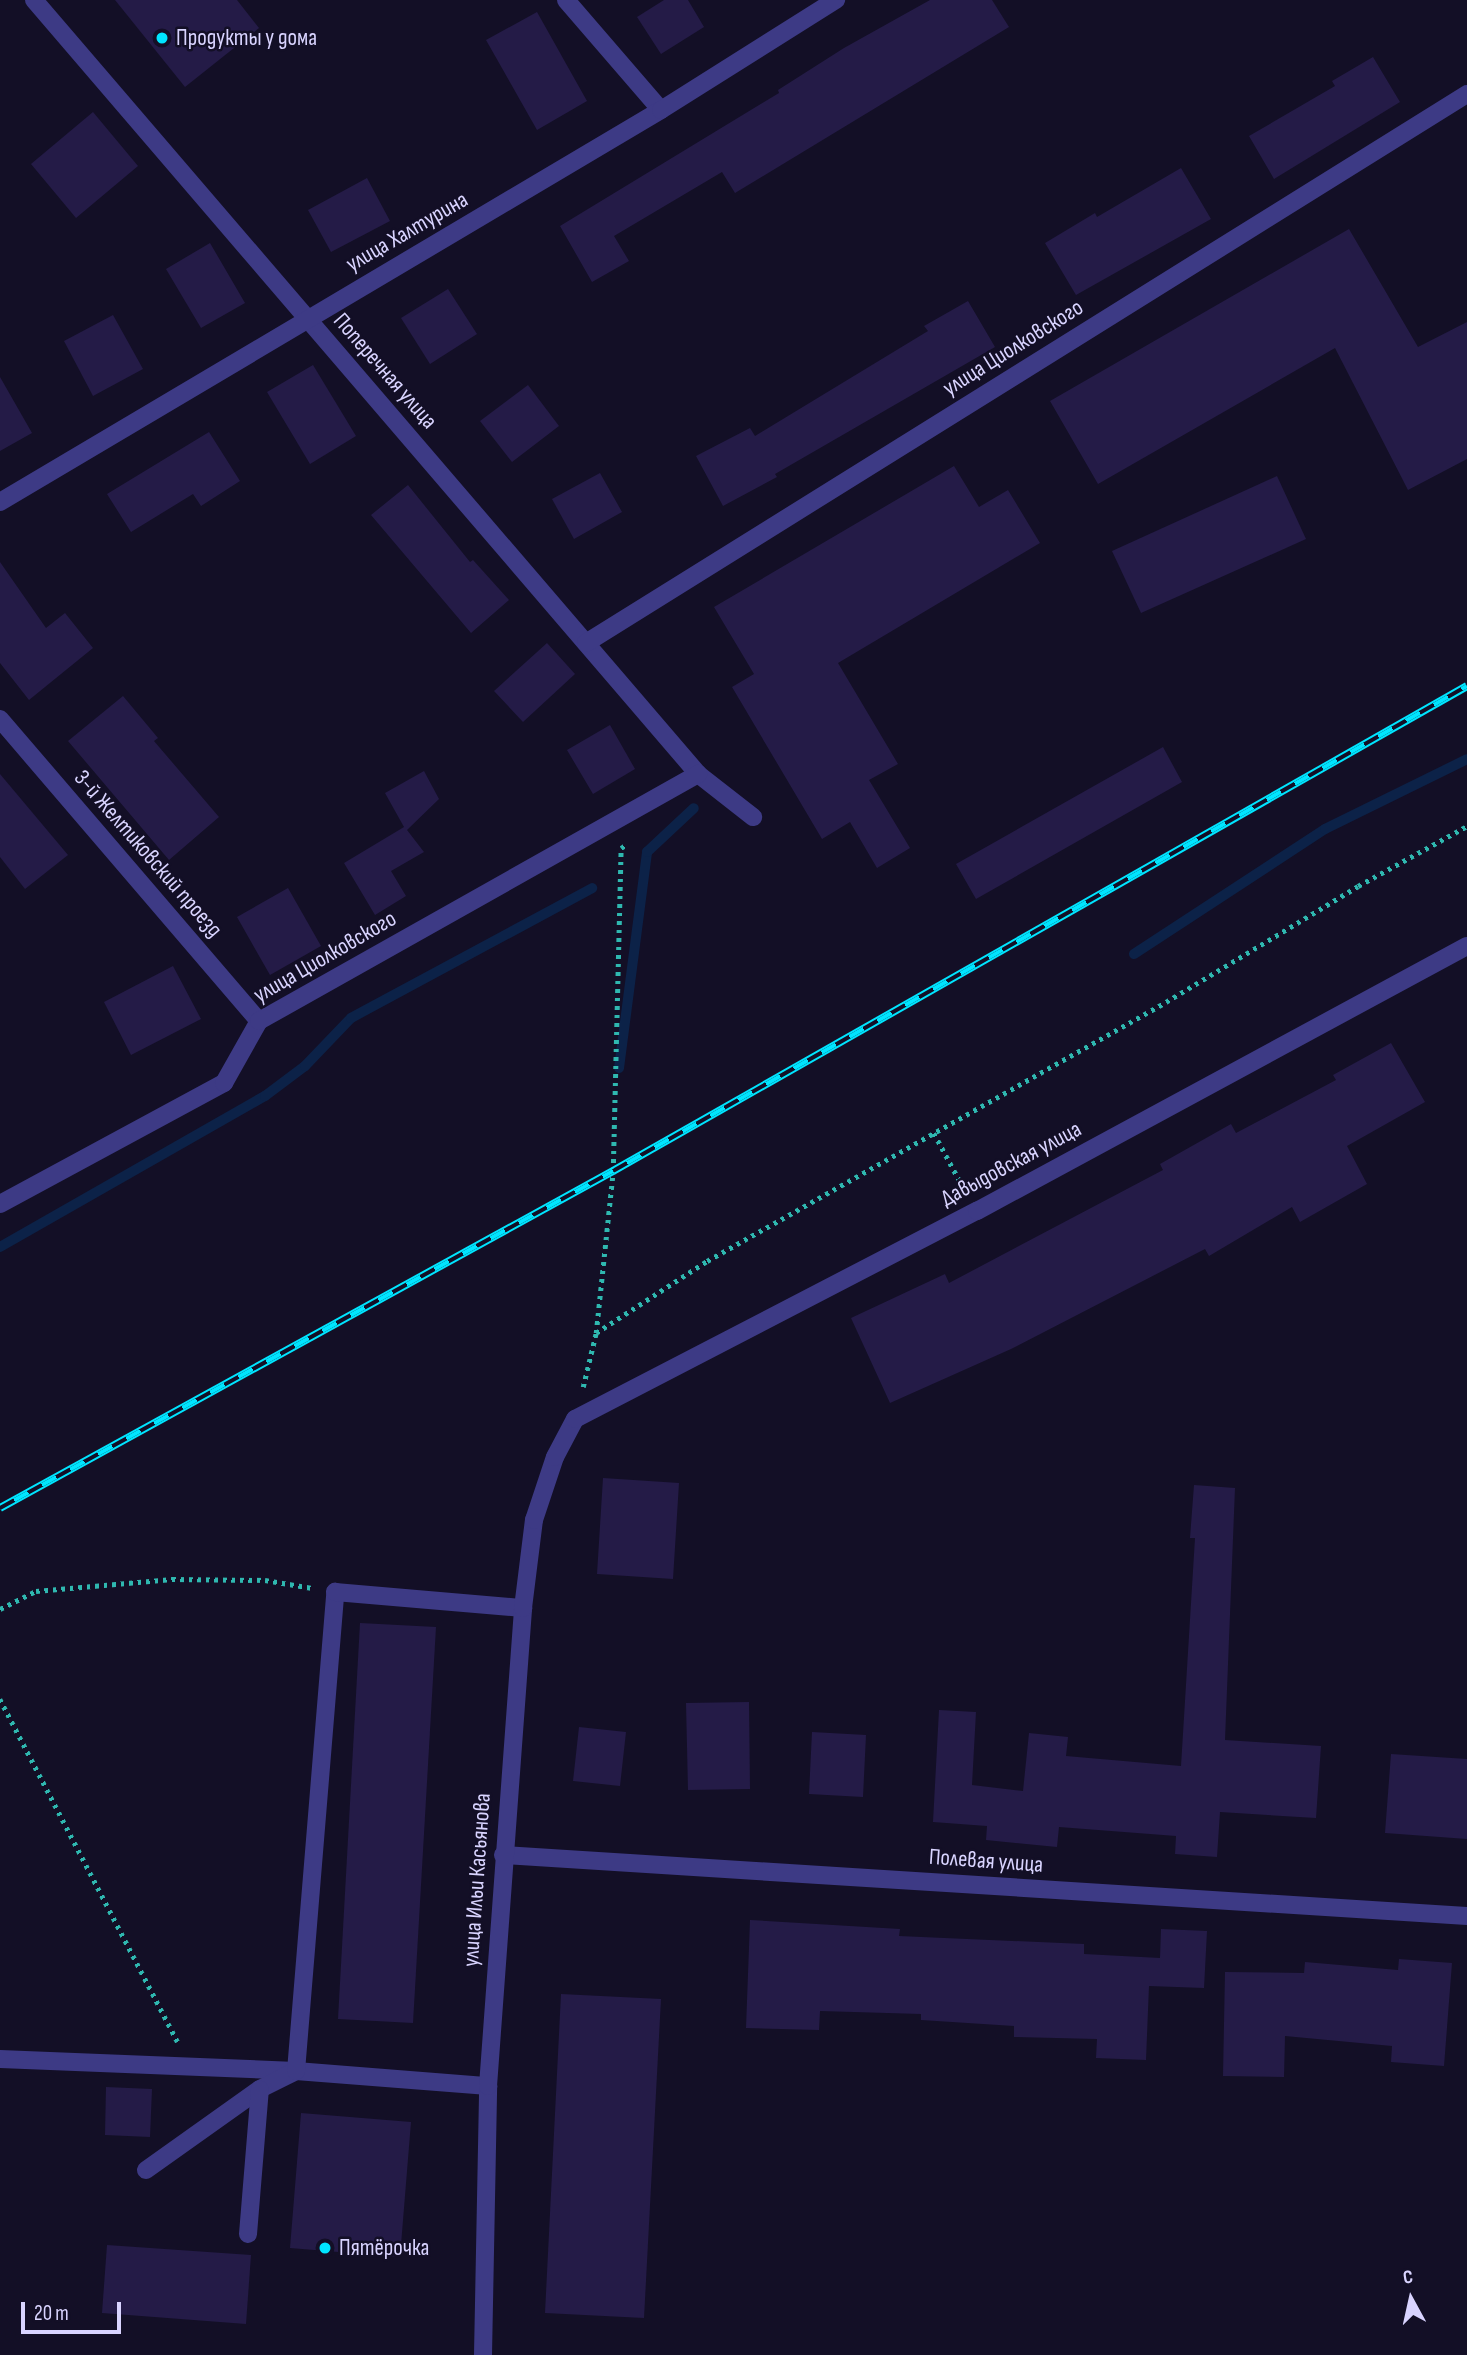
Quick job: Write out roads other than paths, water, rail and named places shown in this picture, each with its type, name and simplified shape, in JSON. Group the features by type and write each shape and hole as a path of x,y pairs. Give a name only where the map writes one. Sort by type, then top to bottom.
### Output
{"street":[{"name":"Поперечная улица","path":"34,0 698,774 752,817"},
{"path":"566,0 661,110"},
{"name":"улица Халтурина","path":"0,502 661,110 836,0"},
{"name":"улица Циолковского","path":"586,643 1467,94"},
{"name":"3-й Желтиковский проезд","path":"0,719 259,1021"},
{"name":"улица Циолковского","path":"0,1204 224,1083 259,1021 698,774"},
{"name":"Давыдовская улица","path":"575,1419 976,1211 1467,946"},
{"name":"улица Ильи Касьянова","path":"482,2355 488,2086 523,1608 534,1520 555,1457 575,1419"},
{"path":"296,2071 335,1592 523,1608"},
{"name":"Полевая улица","path":"503,1855 1467,1916"},
{"path":"0,2059 296,2071 488,2086"},
{"path":"146,2170 260,2089 296,2071"},
{"path":"248,2234 260,2089"}],"waterway":[{"path":"1134,954 1325,829 1467,759"},
{"path":"619,1068 647,852 694,808"},
{"path":"0,1247 265,1096 305,1066 351,1018 592,888"}],"railway":[{"path":"0,1508 613,1171 1467,686"}],"place":[{"name":"Продукты у дома","path":"162,38"},
{"name":"Пятёрочка","path":"325,2248"}]}
